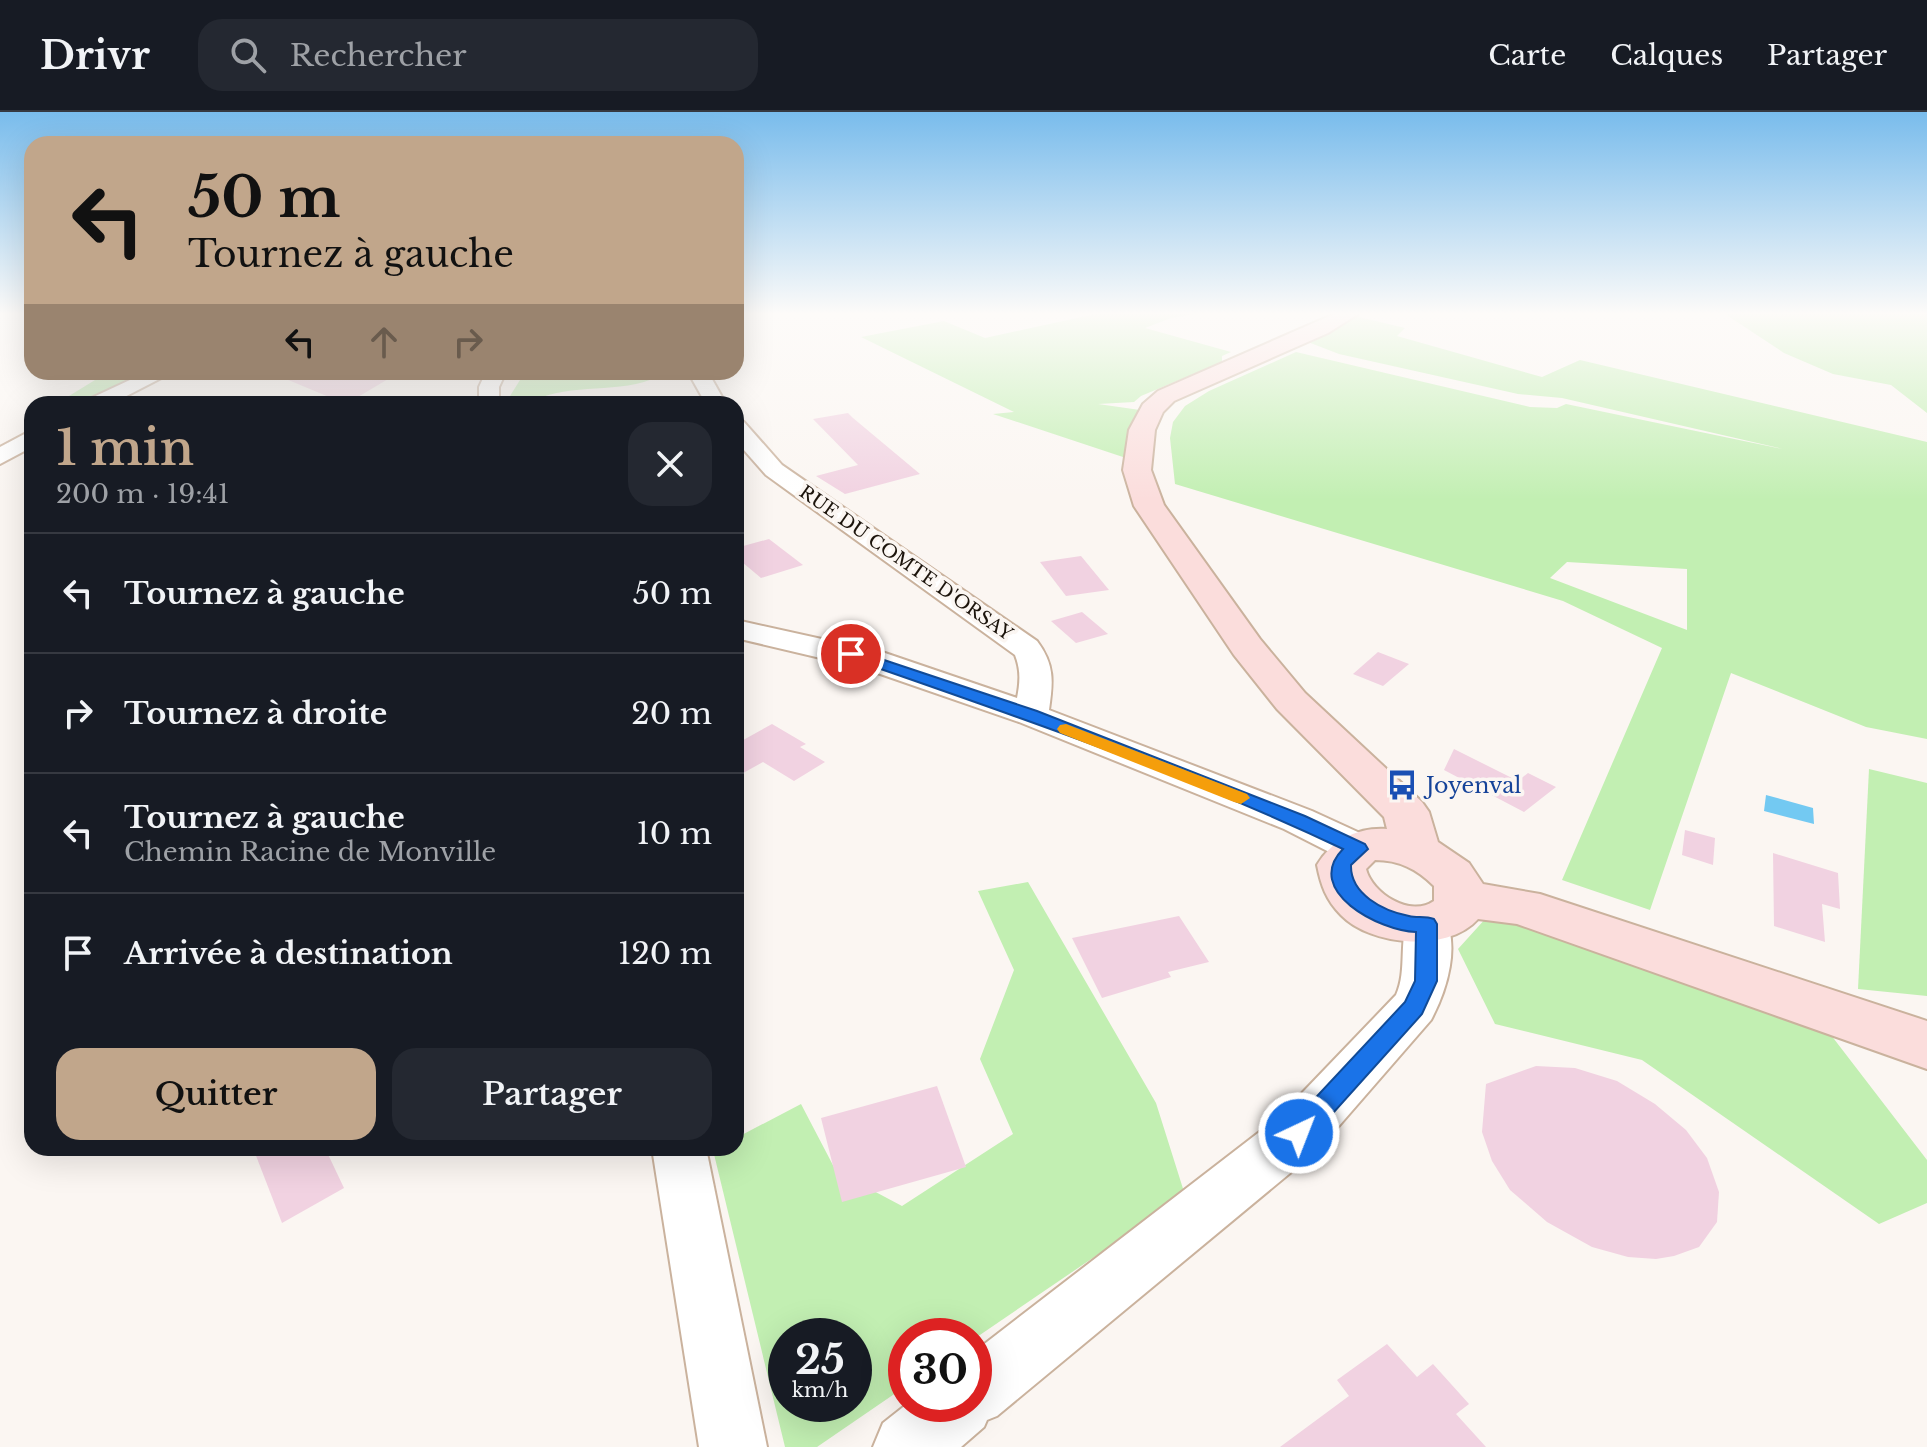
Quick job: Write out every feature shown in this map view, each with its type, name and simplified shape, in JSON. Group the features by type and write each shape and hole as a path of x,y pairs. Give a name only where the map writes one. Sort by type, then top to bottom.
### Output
{"street":[{"path":"1210,376 1166,396 1152,409 1142,430 1137,470 1149,506 1247,647 1291,701 1406,812 1416,850"},
{"path":"111,396 146,380"},
{"path":"0,457 24,433"},
{"name":"RUE DU COMTE D'ORSAY","path":"744,436 774,470 1026,648 1037,661 1031,715"},
{"path":"744,631 873,660 1031,715 1298,820 1358,849"},
{"path":"992,1379 1299,1133 1414,1007 1426,981 1444,912 1458,881 1440,863 1416,850 1375,844 1358,849 1347,856 1341,865 1341,877 1356,901 1389,919 1444,912 1522,907 1927,1045"},
{"path":"680,1156 733,1447"},
{"path":"907,1447 938,1422"}],"green space":[{"path":"941,376 1188,376 1141,396 1134,402 1098,404 1147,411 1132,460 993,414 1014,412"},
{"path":"1242,376 1399,376 1530,407 1557,408 1566,404 1783,449 1562,398 1518,394 1439,376 1649,376 1927,442 1927,739 1866,727 1731,673 1650,910 1562,880 1662,648 1563,601 1175,484 1170,438 1173,422 1185,406","holes":["1567,562 1687,569 1687,630 1550,578"]},
{"path":"1845,376 1927,376 1927,413 1891,385"},
{"path":"95,380 127,380 92,396 69,396"},
{"path":"520,380 649,380 620,387 546,396 510,396"},
{"path":"1869,769 1927,783 1927,996 1858,989"},
{"path":"1028,882 1156,1103 1185,1195 992,1327 992,1318 888,1318 888,1398 872,1409 872,1318 768,1318 768,1377 714,1156 744,1156 744,1134 801,1104 836,1171 902,1206 1013,1134 980,1059 1014,970 978,891"},
{"path":"1496,907 1811,1009 1927,1160 1927,1203 1879,1224 1642,1060 1495,1024 1458,949"},
{"path":"779,1422 853,1422 817,1447 785,1447"}],"water":[{"path":"1766,795 1813,808 1814,824 1764,811"}],"building":[{"path":"288,380 386,380 360,396 327,396"},
{"path":"848,413 920,474 845,494 816,476 858,465 813,419"},
{"path":"769,539 803,565 761,578 744,564 744,546"},
{"path":"1081,556 1109,590 1066,596 1040,562"},
{"path":"1082,612 1108,634 1076,643 1051,621"},
{"path":"1378,652 1409,664 1383,686 1353,674"},
{"path":"772,724 806,744 800,747 825,762 794,781 763,762 744,773 744,740"},
{"path":"1454,749 1518,781 1528,773 1556,787 1524,812 1444,770"},
{"path":"1685,830 1715,838 1713,865 1682,855"},
{"path":"1773,853 1838,873 1840,909 1822,904 1825,942 1774,926"},
{"path":"1179,916 1209,962 1168,972 1171,977 1102,998 1072,938"},
{"path":"1536,1066 1575,1068 1617,1081 1655,1104 1686,1130 1707,1158 1719,1192 1717,1222 1699,1247 1656,1259 1628,1257 1592,1247 1547,1222 1510,1190 1492,1161 1482,1132 1486,1084"},
{"path":"937,1086 966,1167 842,1202 821,1118"},
{"path":"256,1156 329,1156 344,1188 282,1223"},
{"path":"1387,1344 1417,1377 1433,1364 1469,1404 1456,1414 1486,1447 1280,1447 1349,1396 1337,1380"}],"slow traffic":[{"path":"1066,729 1241,798"}],"place":[{"name":"Joyenval","path":"1402,785"}],"route":[{"path":"851,654 1031,715 1298,820 1358,849 1347,856 1341,865 1341,877 1346,889 1371,912 1408,924 1427,924 1426,981 1414,1007 1299,1133"}]}
